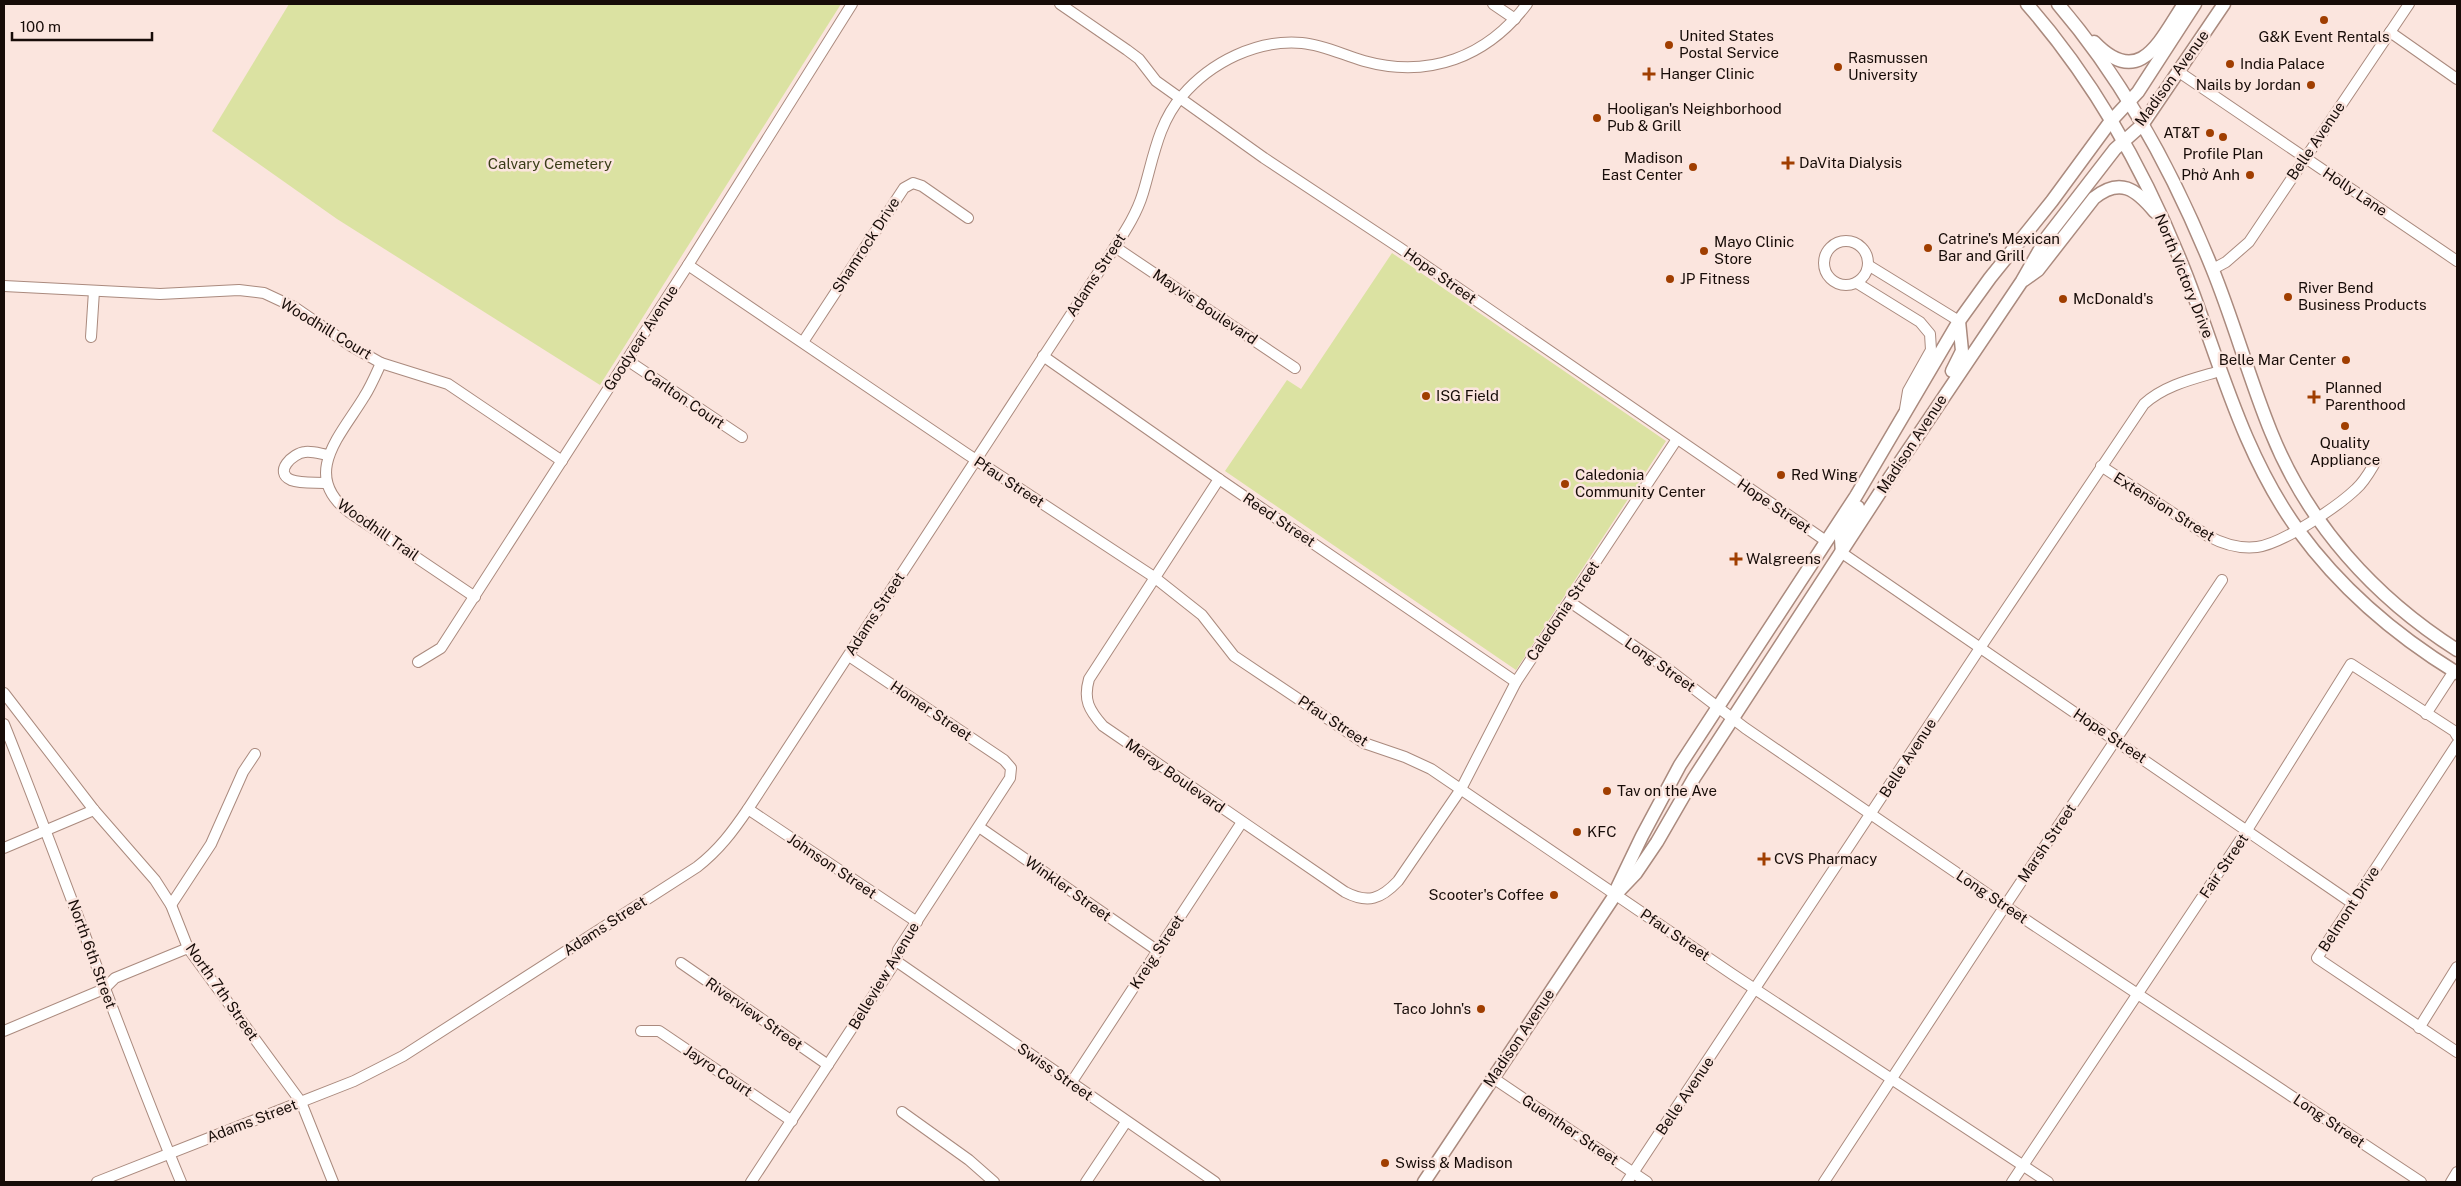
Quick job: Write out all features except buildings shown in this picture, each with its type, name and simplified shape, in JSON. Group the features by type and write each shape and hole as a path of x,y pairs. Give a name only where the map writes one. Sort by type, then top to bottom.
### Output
{"main road":[{"name":"North Victory Drive","path":"2027,4 2064,51 2144,178 2203,319 2220,371 2258,464 2297,529 2342,584 2376,616 2406,640 2419,640 2451,660 2456,668"},
{"name":"North Victory Drive","path":"2058,4 2104,66 2142,124 2176,186 2213,270 2272,434 2297,485 2342,552 2378,591 2416,622 2457,650"},
{"path":"2067,14 2109,56 2135,62 2151,53 2184,4"},
{"name":"Madison Avenue","path":"1424,1182 1614,895 1664,793 1882,452 1905,410 1959,322 1990,278 2052,201 2110,122 2129,104 2195,4"},
{"name":"Madison Avenue","path":"1614,895 1636,873 1657,842 1672,813 1890,477 2022,282 2047,237 2115,149 2142,124 2224,4"},
{"path":"2022,282 2038,270 2094,198 2108,188 2120,186 2134,191 2164,224"},
{"path":"1890,477 1959,359 1963,342 1959,322"},
{"path":"1842,553 1841,540 1843,533 1871,484 1882,452"}],"street":[{"name":"Goodyear Avenue","path":"418,662 442,648 688,265 852,4"},
{"name":"Hope Street","path":"1060,4 1139,59 1156,81 1264,158 1393,243 1826,541"},
{"path":"1493,4 1515,19"},
{"name":"Adams Street","path":"97,1182 301,1102 354,1080 403,1056 698,866 727,840 1116,247 1143,195 1165,122 1180,97 1198,78 1224,61 1253,49 1276,44 1301,43 1324,47 1365,61 1394,66 1423,67 1449,63 1483,46 1515,19 1527,4"},
{"name":"Belle Avenue","path":"2213,270 2226,262 2249,242 2409,4"},
{"path":"2390,32 2457,79"},
{"name":"Holly Lane","path":"2179,72 2457,261"},
{"name":"Shamrock Drive","path":"803,342 904,188 913,183 922,186 968,218"},
{"path":"1857,283 1865,276 1868,265 1863,248 1852,241 1837,242 1827,252 1824,265 1828,277 1839,284 1857,283 1920,322 1930,334 1931,350 1908,391 1905,410"},
{"name":"Mayvis Boulevard","path":"1116,247 1295,368"},
{"name":"Pfau Street","path":"688,265 1154,577 1187,601 1202,615 1234,656 1364,744 1405,756 1430,769 1756,990 2048,1182"},
{"path":"1868,265 1959,322"},
{"name":"Woodhill Court","path":"4,286 160,294 239,290 264,293 294,307 351,346 381,363 448,384 562,461"},
{"path":"91,337 94,291"},
{"name":"Reed Street","path":"1043,356 1218,479 1516,682"},
{"name":"Carlton Court","path":"627,360 742,437"},
{"name":"Woodhill Trail","path":"381,363 365,396 343,429 329,455 325,473 331,496 340,506 475,597"},
{"name":"Belle Avenue","path":"1630,1178 1756,990 1980,648 2144,404 2155,394 2170,386 2220,371"},
{"name":"Caledonia Street","path":"1461,789 1516,682 1677,439"},
{"path":"327,483 291,480 286,476 284,470 290,458 297,454 311,452 329,455"},
{"name":"Extension Street","path":"2101,466 2218,541 2238,547 2258,547 2270,544 2297,529 2357,488 2376,461"},
{"name":"Meray Boulevard","path":"1218,479 1089,679 1085,694 1094,716 1103,726 1345,892 1357,898 1374,898 1387,893 1398,881 1461,789"},
{"name":"Hope Street","path":"1842,553 2352,903"},
{"name":"Marsh Street","path":"1824,1182 2222,580"},
{"name":"Long Street","path":"1570,602 1734,719 2005,906 2421,1182"},
{"name":"Homer Street","path":"849,656 1004,760 1011,768"},
{"name":"Fair Street","path":"2012,1182 2248,830 2351,664 2426,714"},
{"path":"2456,668 2426,714 2454,731 2457,736"},
{"name":"North 7th Street","path":"4,693 94,810 155,880 171,905 188,948 301,1102 333,1182"},
{"name":"North 6th Street","path":"4,724 46,830 104,989 181,1182"},
{"name":"Belmont Drive","path":"2457,744 2317,958 2457,1052"},
{"path":"171,905 211,844 243,772 255,754"},
{"name":"Belleview Avenue","path":"751,1182 896,961 898,950 1010,778 1011,768"},
{"path":"4,848 94,810"},
{"name":"Johnson Street","path":"748,810 917,922"},
{"name":"Kreig Street","path":"1071,1083 1242,822"},
{"name":"Winkler Street","path":"979,827 1158,951"},
{"path":"4,1031 104,989 115,978 188,948"},
{"name":"Swiss Street","path":"896,961 1215,1182"},
{"name":"Riverview Street","path":"680,963 828,1065"},
{"path":"2419,1028 2457,967"},
{"name":"Jayro Court","path":"641,1031 658,1031 792,1121"},
{"name":"Guenther Street","path":"1493,1078 1630,1178 1647,1182"},
{"path":"902,1112 969,1160 994,1182"},
{"path":"1086,1182 1126,1122"},
{"path":"2451,1182 2457,1172"}],"green space":[{"name":"Calvary Cemetery","path":"289,4 841,4 600,385 337,219 212,131"},
{"name":"ISG Field","path":"1392,253 1666,441 1516,670 1225,471 1287,380 1301,389"}],"place":[{"name":"G&K Event Rentals","path":"2324,20"},
{"name":"United States Postal Service","path":"1669,45"},
{"name":"India Palace","path":"2230,64"},
{"name":"Rasmussen University","path":"1838,67"},
{"name":"Hanger Clinic","path":"1649,74"},
{"name":"Nails by Jordan","path":"2311,85"},
{"name":"Hooligan's Neighborhood Pub & Grill","path":"1597,118"},
{"name":"AT&T","path":"2210,133"},
{"name":"Profile Plan","path":"2223,137"},
{"name":"DaVita Dialysis","path":"1788,163"},
{"name":"Madison East Center","path":"1693,167"},
{"name":"Phở Anh","path":"2250,175"},
{"name":"Catrine's Mexican Bar and Grill","path":"1928,248"},
{"name":"Mayo Clinic Store","path":"1704,251"},
{"name":"JP Fitness","path":"1670,279"},
{"name":"River Bend Business Products","path":"2288,297"},
{"name":"McDonald's","path":"2063,299"},
{"name":"Belle Mar Center","path":"2346,360"},
{"name":"ISG Field","path":"1426,396"},
{"name":"Planned Parenthood","path":"2314,397"},
{"name":"Quality Appliance","path":"2345,426"},
{"name":"Red Wing","path":"1781,475"},
{"name":"Caledonia Community Center","path":"1565,484"},
{"name":"Walgreens","path":"1736,559"},
{"name":"Tav on the Ave","path":"1607,791"},
{"name":"KFC","path":"1577,832"},
{"name":"CVS Pharmacy","path":"1764,859"},
{"name":"Scooter's Coffee","path":"1554,895"},
{"name":"Taco John's","path":"1481,1009"},
{"name":"Swiss & Madison","path":"1385,1163"}]}
